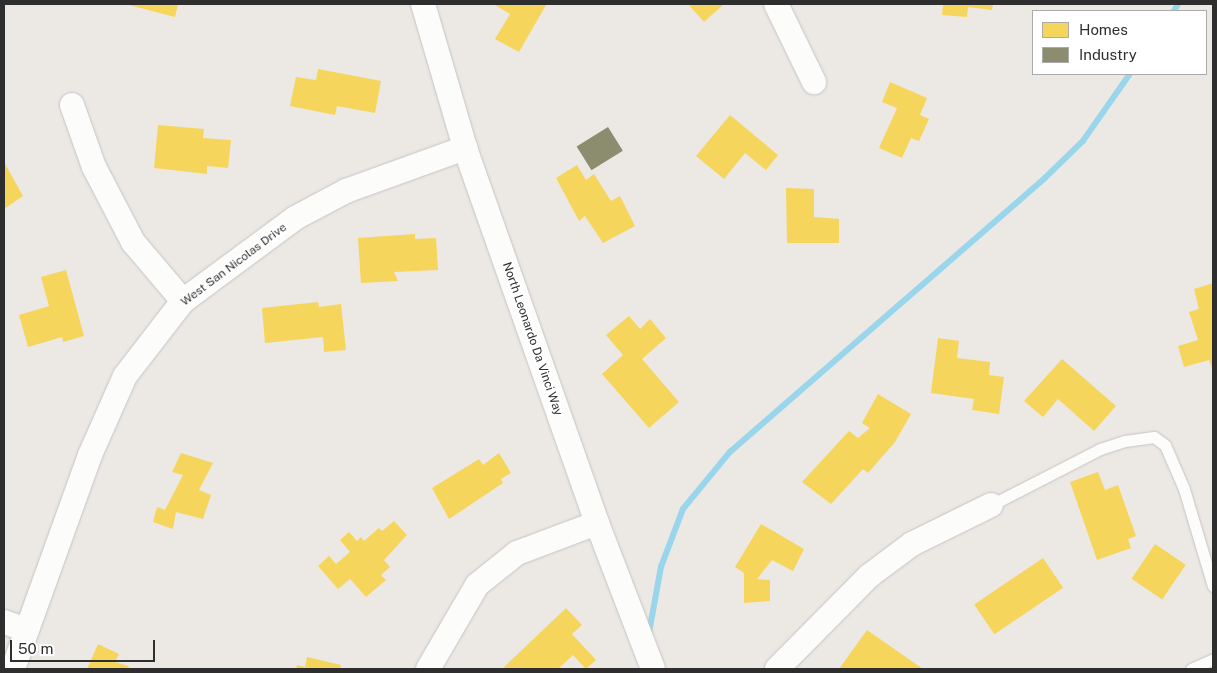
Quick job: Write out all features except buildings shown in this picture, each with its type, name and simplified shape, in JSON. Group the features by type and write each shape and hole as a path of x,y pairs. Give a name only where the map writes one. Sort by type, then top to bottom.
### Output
{"street":[{"name":"North Leonardo Da Vinci Way","path":"423,4 465,148 597,523 653,669"},
{"path":"776,4 814,82"},
{"path":"72,106 94,167 133,242 183,301"},
{"name":"West San Nicolas Drive","path":"13,669 90,455 125,376 183,301 304,214 346,191 465,148"},
{"path":"777,669 869,576 912,544 991,505"},
{"path":"428,669 476,585 517,553 597,523"},
{"path":"4,622 27,630"}],"lane":[{"path":"991,505 1100,450 1125,441 1154,437 1165,446 1184,489 1213,586"},
{"path":"1191,669 1213,659"}],"waterway":[{"path":"1175,10 1178,4"},
{"path":"649,633 661,567 683,509 730,452 1045,178 1083,141 1129,75"}]}
